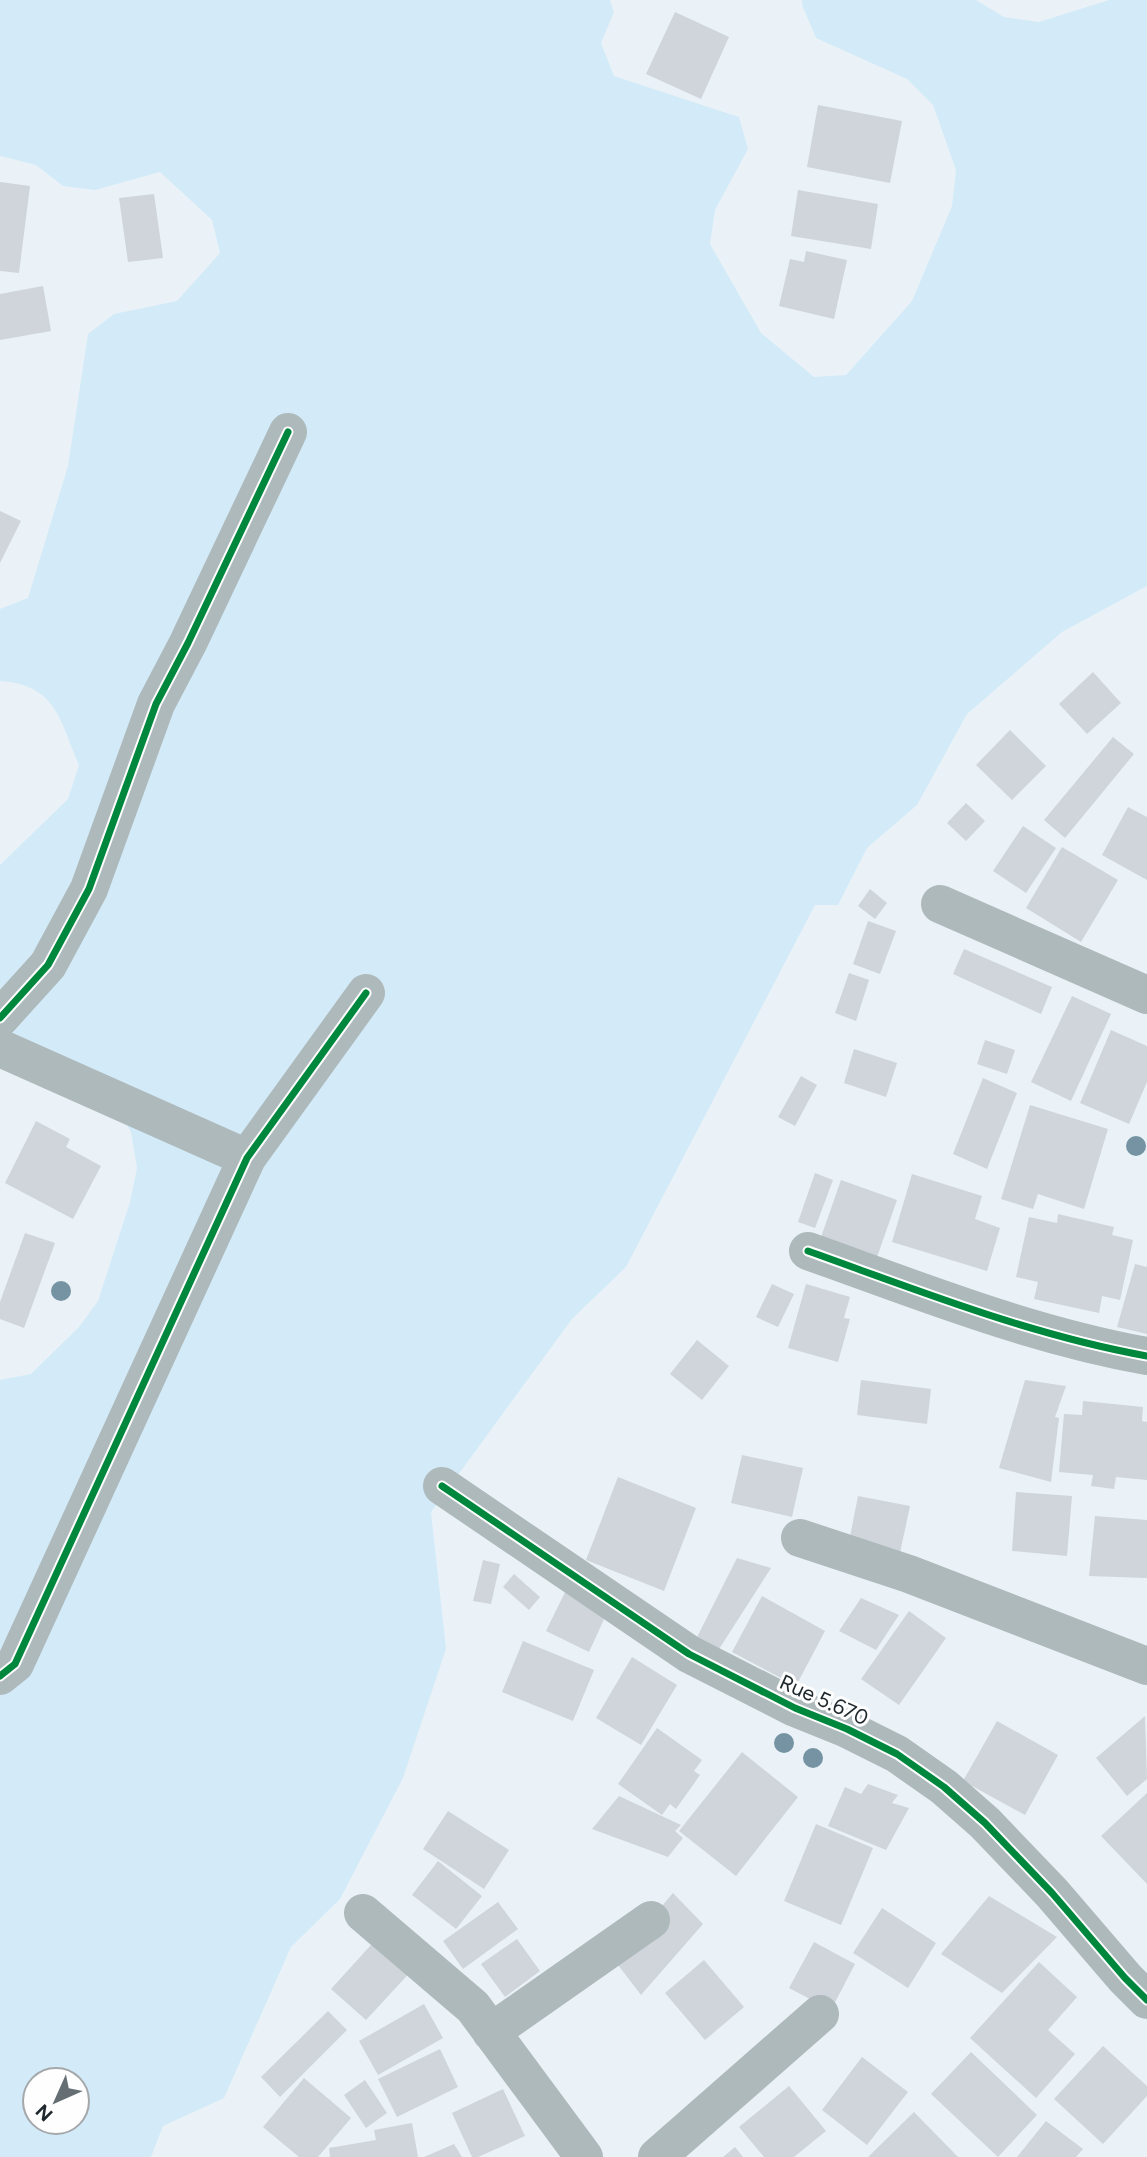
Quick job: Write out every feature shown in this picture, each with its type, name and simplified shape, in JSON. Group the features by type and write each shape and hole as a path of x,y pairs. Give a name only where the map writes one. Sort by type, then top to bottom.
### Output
{"street":[{"path":"0,1018 48,965 89,889 156,704 188,643 288,432"},
{"path":"940,904 1147,995"},
{"path":"0,1676 15,1664 247,1158 366,993"},
{"path":"0,1048 247,1158"},
{"path":"808,1251 1005,1321 1104,1348 1147,1356"},
{"name":"Rue 5.670","path":"442,1486 689,1654 795,1708 847,1729 897,1754 944,1787 985,1823 1043,1883 1147,2000"},
{"path":"800,1538 909,1574 1147,1666"},
{"path":"363,1913 472,2007 584,2157"},
{"path":"491,2032 651,1920"},
{"path":"657,2157 820,2014"}],"shaded area":[{"path":"0,0 610,0 614,12 601,43 614,76 739,117 748,149 715,210 710,244 761,333 814,377 846,375 912,301 952,206 956,170 933,105 907,79 816,38 802,0 976,0 1004,17 1039,22 1109,0 1147,0 1147,586 1062,632 967,714 917,805 867,848 838,905 815,905 626,1267 572,1319 431,1512 446,1649 403,1778 340,1899 291,1947 224,2098 163,2126 151,2157 0,2157 0,1380 31,1374 79,1327 98,1301 130,1202 137,1168 131,1132 113,1101 0,1030 0,865 68,799 79,765 61,720 45,698 19,684 0,681 0,609 28,598 68,466 88,334 114,314 177,301 220,253 212,220 160,172 95,190 63,186 36,165 0,156"}],"building":[{"path":"675,12 729,37 701,99 646,74"},
{"path":"818,105 902,121 890,183 807,167"},
{"path":"0,182 30,186 19,273 0,271"},
{"path":"798,190 878,204 871,249 791,236"},
{"path":"154,194 163,258 128,262 119,198"},
{"path":"806,251 847,260 834,319 779,306 790,259 804,262"},
{"path":"43,286 51,331 0,340 0,294"},
{"path":"0,511 21,521 0,563"},
{"path":"1093,672 1121,703 1087,734 1059,704"},
{"path":"1010,730 1046,766 1012,800 976,765"},
{"path":"1113,737 1134,754 1065,838 1044,820"},
{"path":"966,803 985,821 966,841 947,823"},
{"path":"1128,807 1147,817 1147,880 1102,855"},
{"path":"1023,826 1056,848 1026,893 993,871"},
{"path":"1062,847 1118,880 1081,942 1026,908"},
{"path":"870,889 887,903 875,919 858,906"},
{"path":"868,921 896,931 880,974 853,964"},
{"path":"964,949 1052,987 1041,1014 953,974"},
{"path":"849,973 869,980 856,1021 835,1013"},
{"path":"1072,996 1111,1014 1071,1101 1031,1082"},
{"path":"1111,1030 1147,1046 1147,1082 1129,1124 1080,1103"},
{"path":"985,1040 1015,1050 1007,1074 977,1064"},
{"path":"854,1049 897,1063 886,1097 844,1083"},
{"path":"801,1076 817,1085 795,1126 778,1117"},
{"path":"983,1078 1017,1093 987,1169 953,1154"},
{"path":"1030,1105 1108,1129 1084,1209 1038,1194 1033,1209 1001,1199"},
{"path":"36,1121 70,1139 66,1147 101,1166 73,1219 5,1183"},
{"path":"815,1173 833,1180 815,1228 798,1222"},
{"path":"912,1174 982,1196 975,1219 1000,1228 987,1271 892,1242"},
{"path":"841,1180 897,1200 876,1260 820,1240"},
{"path":"1058,1214 1114,1227 1112,1235 1133,1240 1120,1300 1102,1296 1099,1313 1034,1299 1038,1282 1016,1277 1029,1217 1057,1223"},
{"path":"25,1233 55,1243 24,1328 0,1319 0,1302"},
{"path":"1135,1264 1147,1267 1147,1334 1117,1327"},
{"path":"772,1284 794,1294 778,1327 756,1317"},
{"path":"806,1284 850,1297 844,1318 850,1319 838,1362 788,1348"},
{"path":"697,1340 729,1366 702,1400 670,1374"},
{"path":"861,1380 931,1389 927,1424 857,1415"},
{"path":"1025,1380 1066,1386 1055,1417 1059,1418 1051,1482 999,1468"},
{"path":"1083,1401 1143,1407 1142,1421 1147,1422 1147,1480 1116,1477 1114,1489 1091,1486 1093,1475 1059,1472 1064,1414 1082,1415"},
{"path":"742,1455 803,1468 792,1517 731,1503"},
{"path":"618,1477 696,1508 664,1591 586,1560"},
{"path":"1016,1492 1072,1496 1067,1556 1012,1551"},
{"path":"858,1496 910,1506 900,1553 849,1542"},
{"path":"1095,1516 1147,1520 1147,1578 1089,1576"},
{"path":"737,1558 771,1568 712,1660 689,1653"},
{"path":"483,1560 500,1564 491,1604 473,1601"},
{"path":"514,1574 540,1597 529,1610 503,1587"},
{"path":"569,1584 611,1604 589,1652 546,1631"},
{"path":"762,1596 825,1631 796,1686 732,1652"},
{"path":"861,1598 899,1615 876,1650 839,1631"},
{"path":"909,1611 946,1638 899,1705 861,1679"},
{"path":"523,1641 594,1670 573,1721 502,1692"},
{"path":"632,1657 677,1685 641,1745 596,1718"},
{"path":"1145,1716 1147,1779 1127,1796 1096,1758"},
{"path":"997,1721 1058,1755 1025,1815 963,1781"},
{"path":"657,1728 702,1760 694,1771 700,1775 676,1809 670,1804 662,1815 618,1784"},
{"path":"742,1752 798,1797 736,1876 679,1831"},
{"path":"868,1784 898,1795 892,1803 909,1808 886,1850 828,1826 845,1787 861,1794"},
{"path":"1147,1793 1147,1884 1101,1836"},
{"path":"619,1796 681,1825 675,1831 683,1838 668,1857 592,1829"},
{"path":"448,1811 509,1850 484,1889 423,1849"},
{"path":"816,1824 873,1848 841,1925 784,1901"},
{"path":"438,1861 482,1896 456,1929 412,1895"},
{"path":"673,1893 703,1924 641,1995 615,1961"},
{"path":"989,1896 1057,1937 1002,1993 941,1954"},
{"path":"498,1902 518,1929 463,1969 443,1941"},
{"path":"882,1908 936,1943 908,1988 853,1953"},
{"path":"380,1935 415,1967 366,2020 331,1989"},
{"path":"517,1939 540,1971 505,1997 481,1964"},
{"path":"814,1942 855,1964 831,2010 789,1988"},
{"path":"704,1960 744,2007 705,2040 665,1993"},
{"path":"1039,1962 1077,1997 1048,2030 1075,2054 1036,2098 970,2038"},
{"path":"424,2004 443,2038 378,2075 359,2041"},
{"path":"328,2011 347,2030 280,2097 261,2077"},
{"path":"1103,2046 1147,2086 1147,2096 1103,2144 1054,2099"},
{"path":"440,2049 458,2087 397,2117 378,2079"},
{"path":"971,2052 1037,2115 998,2157 931,2094"},
{"path":"862,2057 908,2092 867,2145 822,2110"},
{"path":"304,2078 351,2118 318,2157 299,2157 263,2127"},
{"path":"365,2080 387,2113 366,2128 344,2095"},
{"path":"789,2086 826,2131 794,2157 764,2157 739,2127"},
{"path":"503,2089 525,2136 478,2157 472,2157 452,2113"},
{"path":"914,2112 958,2157 868,2157"},
{"path":"1046,2121 1083,2149 1076,2157 1017,2157"},
{"path":"412,2123 418,2157 330,2157 329,2148 376,2140 374,2130"},
{"path":"454,2144 462,2157 424,2157"},
{"path":"735,2147 743,2157 723,2157"}],"cycle path":[{"path":"0,1018 48,965 89,889 156,704 188,643 288,432"},
{"path":"0,1676 15,1664 247,1158 366,993"},
{"path":"808,1251 1018,1324 1147,1356"},
{"path":"442,1486 689,1654 795,1708 847,1729 897,1754 944,1787 985,1823 1052,1893 1147,2000"}]}
